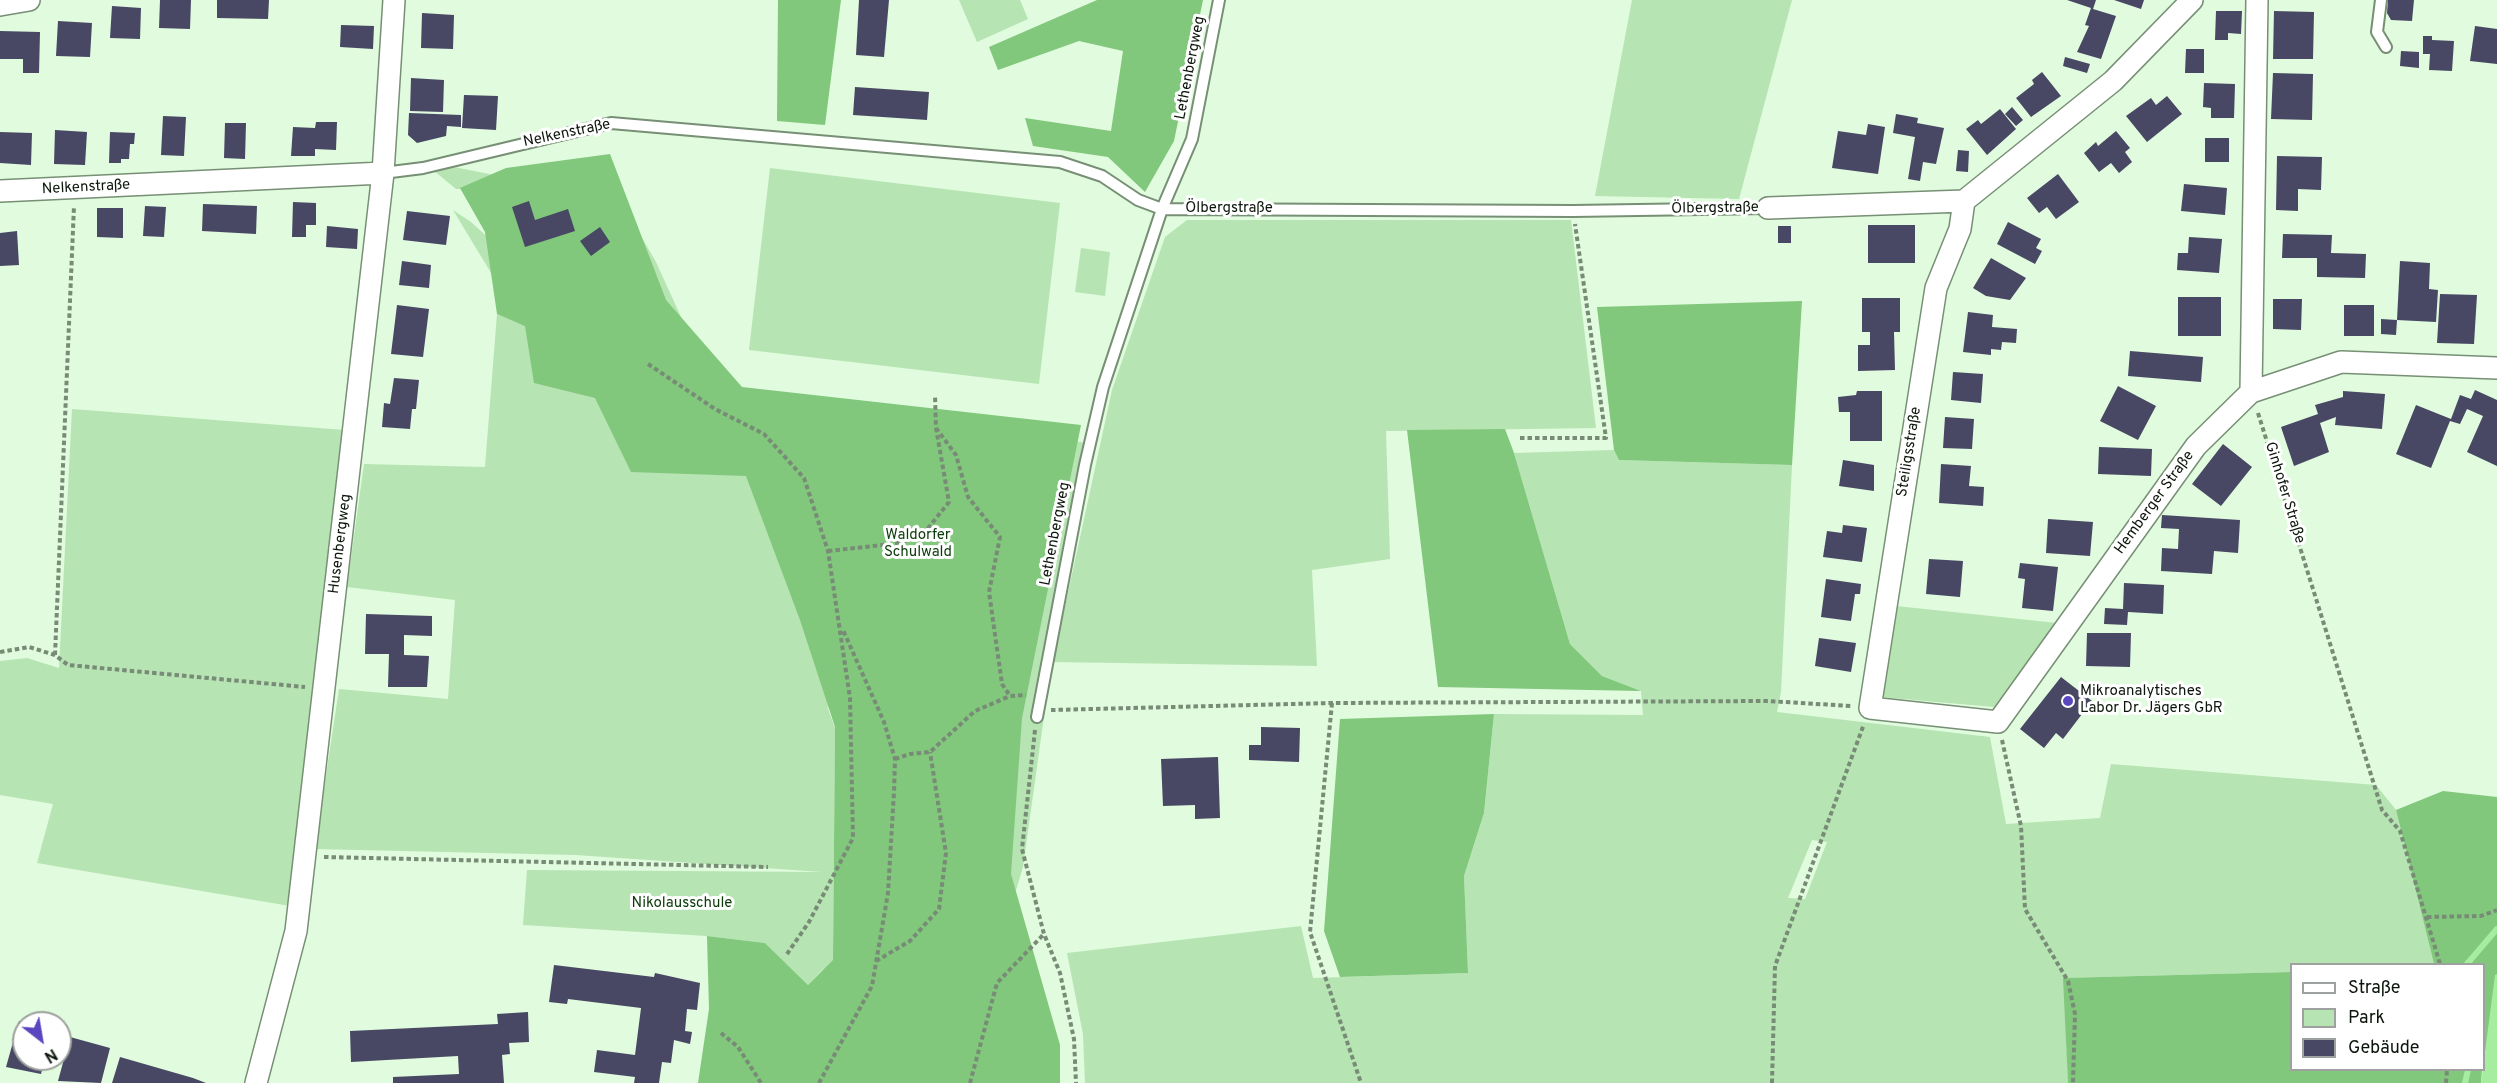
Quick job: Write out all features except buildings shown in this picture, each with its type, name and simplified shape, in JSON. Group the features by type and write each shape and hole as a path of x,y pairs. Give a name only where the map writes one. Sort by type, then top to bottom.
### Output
{"street":[{"path":"0,5 29,0"},
{"name":"Husenbergweg","path":"256,1083 296,932 383,173 394,0"},
{"path":"1964,201 2113,81 2192,0"},
{"path":"2251,392 2257,0"},
{"name":"Nelkenstraße","path":"0,191 383,173"},
{"name":"Ölbergstraße","path":"1768,208 1964,201"},
{"name":"Steiligsstraße","path":"1870,708 1936,288 1960,229 1964,201"},
{"name":"Hemberger Straße","path":"1998,722 2196,446 2251,392 2341,362 2497,368"},
{"path":"1870,708 1998,722"}],"lane":[{"name":"Lethenbergweg","path":"1037,714 1084,465 1103,387 1162,209 1192,139 1219,0"},
{"path":"2381,0 2377,32 2386,46"},
{"name":"Nelkenstraße","path":"383,173 423,168 611,123 1060,162 1102,176 1138,200 1162,209"},
{"name":"Ölbergstraße","path":"1162,209 1573,212 1768,208"}],"path":[{"path":"55,655 75,189"},
{"path":"1520,438 1606,438 1573,212"},
{"path":"648,364 715,409 764,434 804,478 828,551 850,698 853,838 808,922 787,954"},
{"name":"Ginhofer Straße","path":"2251,392 2382,810 2400,831 2440,963"},
{"path":"828,551 892,544 921,537 949,502 936,428 935,394"},
{"path":"936,428 956,455 968,497 1000,537 989,592 1002,684 1010,696"},
{"path":"819,1083 872,986 888,892 895,759 884,722 841,627"},
{"path":"0,652 29,647 55,655 68,664 324,689"},
{"path":"895,759 910,753 930,752 975,711 1010,696 1040,694"},
{"path":"1076,1083 1074,1039 1063,984 1044,934 1022,849 1037,714 1332,703 1767,701 1870,708 1775,966 1772,1083"},
{"path":"1332,703 1310,932 1361,1083"},
{"path":"1998,722 2021,826 2025,909 2068,981 2075,1014 2073,1083"},
{"path":"876,961 910,941 939,909 946,853 930,752"},
{"path":"305,856 768,867"},
{"path":"2427,917 2481,916 2497,910"},
{"path":"970,1083 997,982 1044,934"},
{"path":"721,1033 738,1047 761,1083"}],"green space":[{"path":"778,0 841,0 825,125 777,121"},
{"path":"959,0 1020,0 1028,19 977,42"},
{"path":"1097,0 1203,0 1174,141 1145,192 1108,157 1033,146 1025,118 1111,131 1123,51 1079,41 998,70 989,47"},
{"path":"1632,0 1792,0 1739,199 1595,196"},
{"name":"Waldorfer Schulwald","path":"610,154 666,300 742,387 1081,425 1022,718 1011,874 1060,1045 1060,1083 698,1083 709,1009 707,936 765,943 808,985 833,960 835,727 800,620 746,476 631,472 595,398 534,383 525,326 497,314 485,232 460,188 506,168"},
{"name":"Nikolausschule","path":"454,167 620,200 656,262 702,363 730,392 1094,444 1060,570 1045,709 1023,867 1007,920 817,979 824,968 808,985 765,943 707,936 523,925 527,870 822,872 576,855 315,849 339,689 448,699 455,600 347,587 364,464 485,467 497,314 522,324 453,210 471,222 528,274 479,189 456,189 433,170","holes":["827,706 847,729 833,956 835,728"]},
{"path":"770,168 1060,203 1039,384 749,350"},
{"path":"1187,220 1571,220 1596,428 1386,431 1390,559 1312,570 1317,666 1053,662 1112,390 1165,237"},
{"path":"1081,248 1110,252 1105,296 1075,292"},
{"path":"1802,301 1792,465 1619,460 1614,450 1597,307"},
{"path":"72,409 345,430 290,906 37,863 53,804 0,795 0,661 27,658 59,668"},
{"path":"1505,429 1570,644 1602,676 1641,691 1438,687 1407,430"},
{"path":"1614,450 1619,460 1792,465 1781,692 1777,712 1990,737 2006,824 2100,818 2111,764 2376,785 2396,810 2434,963 2290,963 2290,972 2064,978 2068,1083 1085,1083 1083,1034 1067,953 1301,926 1313,978 1468,973 1464,876 1484,813 1494,714 1643,715 1641,691 1602,676 1570,644 1514,453","holes":["1812,840 1827,842 1805,899 1788,898"]},
{"path":"1896,606 2057,623 1994,707 1880,697"},
{"path":"1494,714 1484,813 1464,876 1468,973 1340,977 1324,931 1340,719"},
{"path":"2443,791 2497,797 2497,974 2485,1055 2485,963 2434,963 2396,810"},
{"path":"2290,972 2290,1071 2482,1071 2481,1083 2068,1083 2063,978"}],"shaded area":[{"path":"2497,974 2497,1083 2481,1083 2483,1071 2485,1071 2485,1052 2495,975"}],"waterway":[{"path":"2468,963 2497,929"},
{"path":"2465,1083 2468,1071"}],"place":[{"name":"Mikroanalytisches Labor Dr. Jägers GbR","path":"2068,701"}]}
